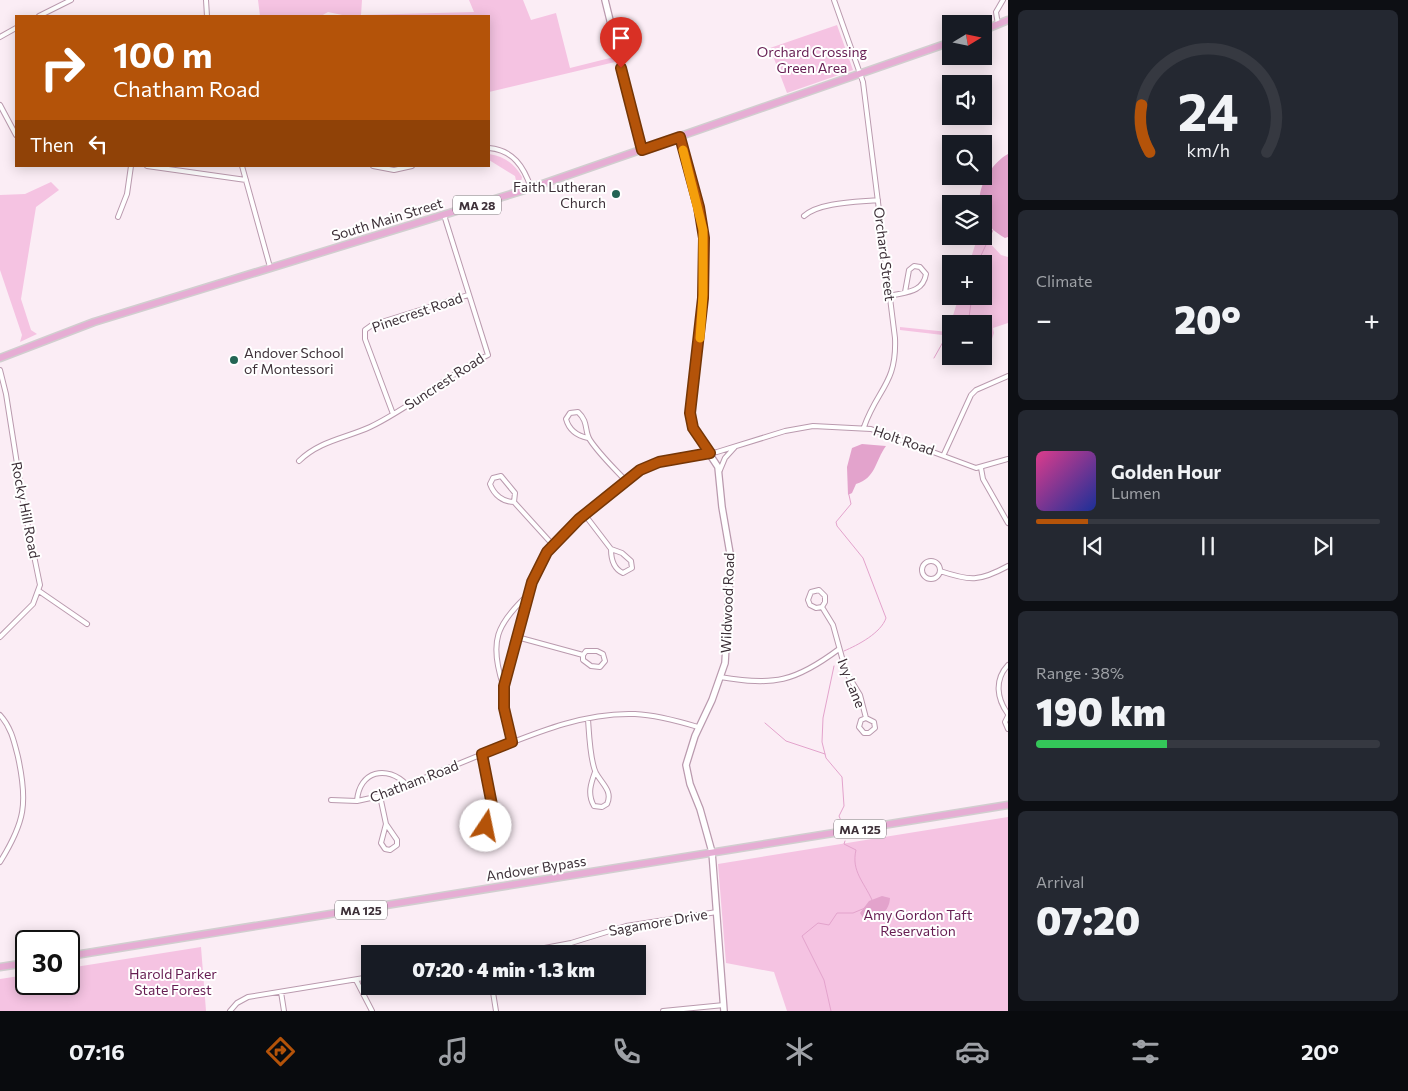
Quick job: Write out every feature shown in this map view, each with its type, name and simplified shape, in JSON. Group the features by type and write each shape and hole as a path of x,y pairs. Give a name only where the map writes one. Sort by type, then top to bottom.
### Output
{"main road":[{"path":"992,27 1008,20"},
{"name":"South Main Street","path":"0,358 66,331 531,188 942,45"},
{"name":"Andover Bypass","path":"80,954 1008,805"},
{"path":"0,967 15,965"}],"street":[{"path":"41,15 71,0"},
{"path":"206,0 208,15"},
{"path":"604,0 642,150"},
{"name":"Orchard Street","path":"834,0 861,74 895,338 896,362 889,381 871,410 864,427"},
{"path":"998,25 996,12 1003,0"},
{"path":"0,37 15,29"},
{"path":"0,105 15,133"},
{"name":"Wildwood Road","path":"680,137 699,207 704,238 703,298 690,418 695,432 710,453 719,475 731,566 726,654 720,677 698,727 687,760 687,772 712,852 724,1008"},
{"path":"490,148 506,152 516,160 525,172 531,188"},
{"path":"118,217 127,194 130,167"},
{"path":"153,167 246,180"},
{"path":"242,167 270,267"},
{"path":"378,167 394,170 408,167"},
{"path":"804,216 810,210 878,200"},
{"name":"Suncrest Road","path":"299,461 324,444 370,427 488,355 444,215"},
{"path":"890,296 915,290 922,284 926,274 920,267 914,266 909,270 905,292"},
{"name":"Pinecrest Road","path":"393,414 365,338 365,330 372,324 468,295"},
{"name":"Rocky Hill Road","path":"0,370 38,576 39,591"},
{"path":"944,454 970,395 976,390 1008,376"},
{"path":"588,438 588,427 583,418 578,412 570,413 566,420 568,425 576,433 588,438 626,482"},
{"name":"Holt Road","path":"504,686 529,594 538,570 553,545 585,515 640,470 652,464 710,453 807,426 864,427 981,468"},
{"path":"719,475 725,458 737,445"},
{"path":"1008,459 981,468 983,479 1008,523"},
{"path":"514,502 515,493 508,482 501,476 492,478 490,484 494,492 505,501 514,502 553,545"},
{"path":"585,515 611,549 612,560 617,569 623,573 629,572 632,568 632,561 622,553 611,549"},
{"path":"931,561 938,565 940,571 937,576 930,578 923,574 922,568 925,563 931,561"},
{"path":"940,571 961,578 976,580 992,575 1008,566"},
{"name":"Ivy Lane","path":"816,590 824,594 825,602 822,607 816,608 810,605 808,600 811,592 816,590"},
{"path":"0,637 33,604 39,591 87,624"},
{"path":"512,742 504,708 504,686 496,657 498,636 505,618 529,594"},
{"name":"Ivy Lane","path":"822,607 833,625 846,672 860,695 866,718 874,722 875,728 870,733 864,733 859,728 861,720 866,718"},
{"path":"517,637 583,655"},
{"name":"Ivy Lane","path":"720,677 751,681 782,680 803,673 839,649"},
{"path":"586,651 597,651 603,654 605,661 600,666 591,666 583,660 583,655 586,651"},
{"path":"1008,666 1003,672 999,686 1001,702 1008,715 1005,722 1008,729"},
{"name":"Chatham Road","path":"332,800 357,801 380,796 551,727 588,719 635,714 662,717 698,727"},
{"path":"0,715 14,739 25,798 17,834 0,862"},
{"path":"588,719 595,772 590,789 591,800 594,806 602,808 608,802 608,793 595,772"},
{"path":"482,754 492,805 502,822 501,827 496,832 491,832 486,826 492,805"},
{"path":"357,801 359,788 364,780 372,775 390,773 402,779 407,785"},
{"path":"380,796 386,824 397,842 395,848 390,850 385,850 381,843 386,824"},
{"name":"Sagamore Drive","path":"560,945 626,926 717,912"},
{"path":"230,1011 237,1003 248,997 361,979"},
{"path":"356,980 372,1011"},
{"path":"281,992 284,1011"},
{"path":"493,995 496,1011"},
{"path":"663,1011 724,1008"}],"green space":[{"path":"258,0 362,0 361,15 342,15 328,12 323,15 260,15"},
{"path":"469,0 523,0 531,20 556,13 570,68 614,57 615,62 490,92 490,15 361,15 474,12"},
{"name":"Orchard Crossing Green Area","path":"837,25 853,70 787,93 770,48"},
{"path":"490,154 504,159 516,168 522,177 521,183 517,185 515,176 490,161"},
{"path":"51,182 59,190 36,207 21,299 31,330 37,334 20,342 22,335 0,270 0,195 25,194"},
{"path":"975,245 992,245 1001,255 1008,257 1008,323 993,328 992,339 992,315 953,315 956,305 992,305 992,255 972,255"},
{"path":"900,327 942,331 942,335 900,330"},
{"name":"Amy Gordon Taft Reservation","path":"1008,817 1008,1011 787,1011 774,972 726,963 718,864"},
{"name":"Harold Parker State Forest","path":"201,947 206,1011 0,1011 0,979 15,977 15,995 80,995 80,966"}],"shaded area":[{"path":"1008,154 1008,237 1005,238 992,228 992,195 980,195 983,185 992,185 992,169"},
{"path":"862,444 886,446 868,478 856,484 852,493 848,495 847,467 852,448"},
{"path":"882,896 890,898 888,907 879,916 865,921 860,913 869,901"}],"waterway":[{"path":"981,255 993,230"},
{"path":"969,315 971,305"},
{"path":"934,358 942,344"},
{"path":"844,651 862,642 874,633 886,618 863,558 837,526 836,522 851,504 849,495"},
{"path":"834,666 823,718 822,742 826,758 842,777 844,806 839,816 842,823"},
{"path":"765,723 786,741 825,754"},
{"path":"845,841 844,844 856,850 855,864 859,876 872,900"},
{"path":"831,1011 824,980 802,936 818,923 829,925 837,913 853,913 865,908"}],"slow traffic":[{"path":"683,150 699,207 703,230 703,295 700,338"}],"place":[{"name":"Faith Lutheran Church","path":"616,194"},
{"name":"Andover School of Montessori","path":"234,360"}],"route":[{"path":"486,826 492,805 482,754 512,742 504,708 504,686 532,582 547,552 579,519 640,470 669,459 710,453 695,432 690,418 690,404 698,355 703,298 704,253 701,215 680,137 642,150 621,68"}]}
